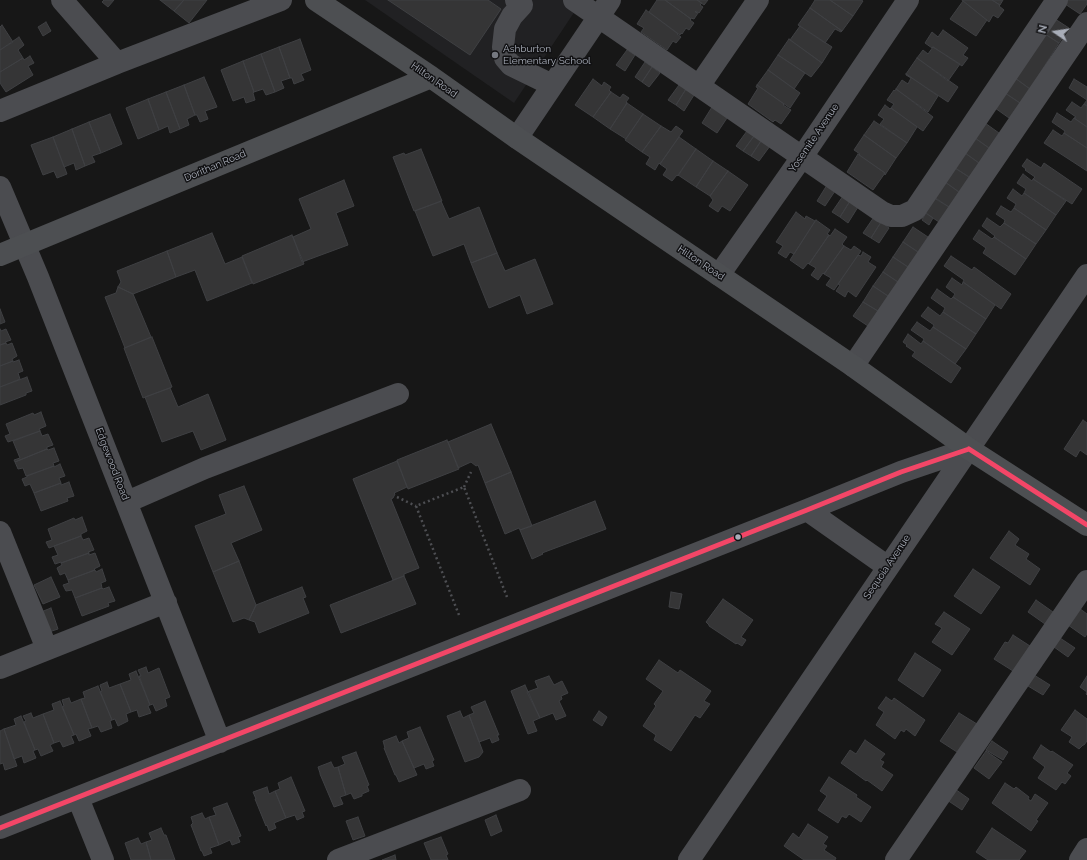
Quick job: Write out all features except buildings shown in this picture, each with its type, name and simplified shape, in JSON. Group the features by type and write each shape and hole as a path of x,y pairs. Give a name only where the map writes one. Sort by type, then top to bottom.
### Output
{"main road":[{"name":"Hilton Road","path":"316,0 853,366 969,449 1087,525"},
{"name":"Dorithan Road","path":"0,256 431,77"}],"street":[{"path":"62,0 117,63"},
{"path":"0,111 117,63 281,0"},
{"path":"516,0 522,5 512,16 505,29 503,47 505,58 511,65 552,85"},
{"path":"574,0 604,9 699,86 882,212 891,216 902,216 915,210 1057,0"},
{"path":"699,86 758,0"},
{"name":"Yosemite Avenue","path":"719,275 802,157 908,0"},
{"path":"517,138 604,9"},
{"path":"853,366 1087,23"},
{"name":"Edgewood Road","path":"0,187 25,245 127,502 220,742"},
{"name":"Sequoia Avenue","path":"689,860 1087,275"},
{"path":"127,502 205,468 398,394"},
{"path":"0,828 901,472 969,449"},
{"path":"807,510 888,567"},
{"path":"0,532 47,649"},
{"path":"896,860 1087,581"},
{"path":"0,668 166,602"},
{"path":"338,860 520,790"},
{"path":"78,798 103,860"},
{"path":"1080,860 1087,849"}],"path":[{"path":"416,506 464,487 471,472"},
{"path":"464,487 507,596"},
{"path":"397,497 416,506 459,615"}],"shaded area":[{"name":"Ashburton Elementary School","path":"365,0 565,0 577,8 514,103"}],"transit line":[{"path":"969,449 1087,525"},
{"path":"0,828 901,472 969,449"}],"place":[{"name":"Ashburton Elementary School","path":"495,55"}]}
